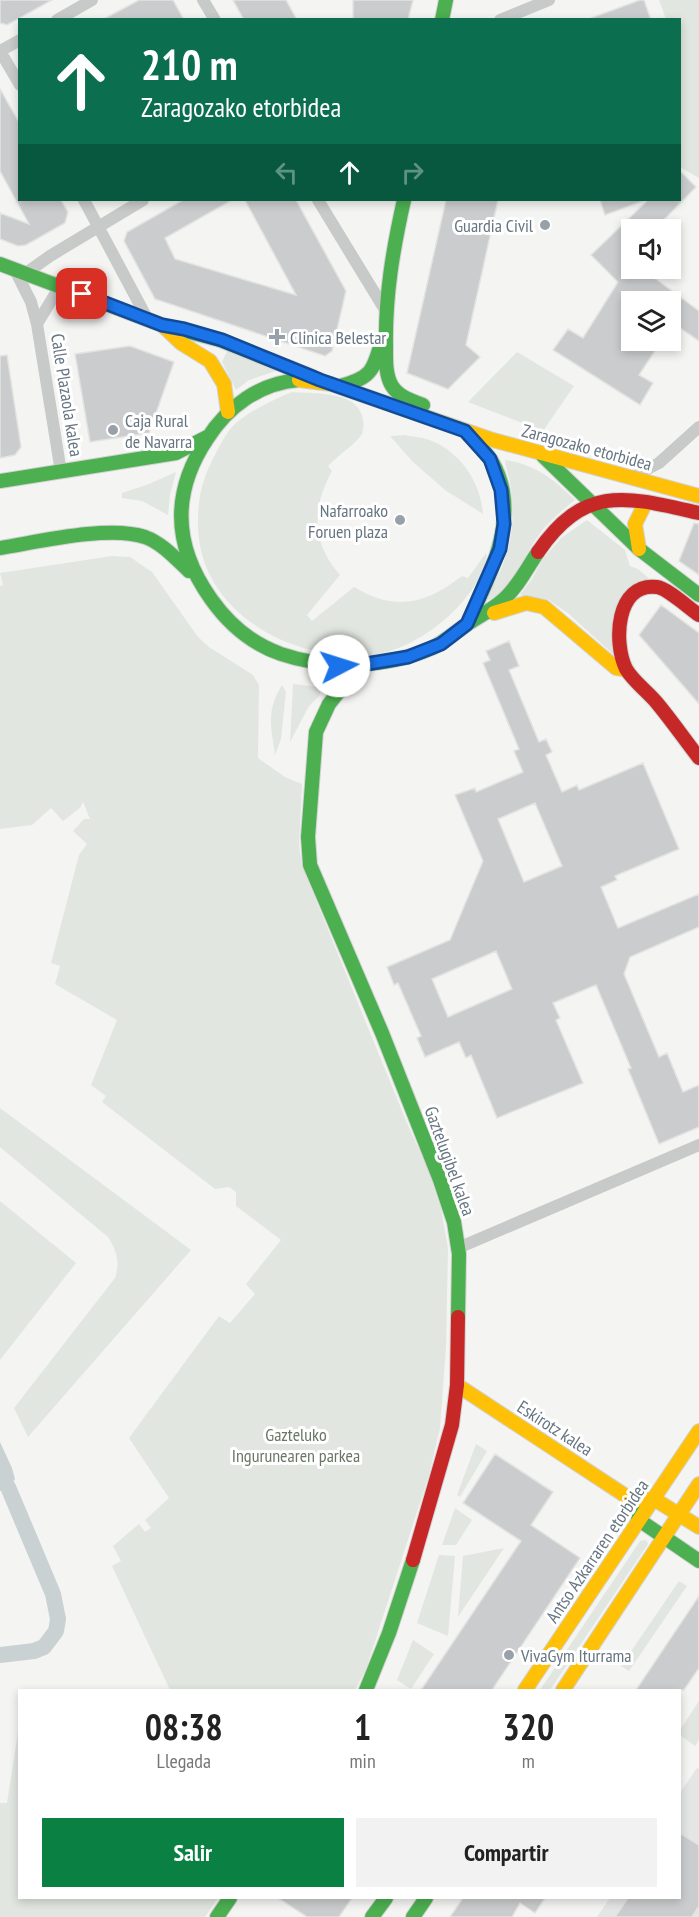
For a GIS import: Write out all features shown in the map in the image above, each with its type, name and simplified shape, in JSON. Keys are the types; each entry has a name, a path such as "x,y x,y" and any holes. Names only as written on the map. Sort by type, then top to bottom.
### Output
{"street":[{"path":"60,18 92,0"},
{"path":"204,0 214,18"},
{"path":"442,18 446,0"},
{"path":"505,18 549,0"},
{"path":"18,41 0,51 18,82"},
{"path":"85,201 148,320"},
{"path":"20,271 141,201"},
{"path":"319,201 385,310"},
{"path":"404,201 388,273 385,310 387,368 391,382 399,394 437,410 442,423"},
{"path":"0,264 162,325 222,340 320,380 465,431 490,459 499,482 504,507 500,549 467,624"},
{"name":"Calle Plazaola kalea","path":"20,271 37,324 62,472"},
{"name":"Calle Plazaola kalea","path":"37,324 60,286"},
{"path":"162,325 182,343 210,361 224,384 228,412"},
{"path":"340,386 363,380 374,369 385,330"},
{"path":"320,380 285,381 255,392 228,412 207,437 187,477 180,514 184,550 197,578 222,614 256,642 295,660 317,664 360,665 408,657 441,644 504,599 547,538 562,522 593,503 615,500 646,502 699,513"},
{"path":"630,478 659,464 699,427"},
{"name":"Zaragozako etorbidea","path":"465,431 542,455 699,496"},
{"path":"0,481 176,453 207,437"},
{"path":"542,455 639,549 699,595"},
{"path":"639,549 633,530 637,516 646,502"},
{"path":"0,548 123,532 145,537 172,555 197,578"},
{"path":"699,615 659,587 644,588 634,591 627,600 618,638 627,670 657,703 699,758"},
{"path":"467,624 504,608 525,603 544,607 616,668 627,670"},
{"name":"Gaztelugibel kalea","path":"360,665 320,717 316,732 308,837 310,865 382,1033 440,1180 454,1222 458,1248 458,1385 452,1425 389,1633 366,1689"},
{"path":"458,1248 699,1145"},
{"name":"Eskirotz kalea","path":"458,1385 632,1500"},
{"name":"Antso Azkarraren etorbidea","path":"526,1689 699,1431"},
{"path":"564,1689 699,1484"},
{"path":"699,1527 654,1499 632,1500 639,1520 699,1561"},
{"path":"216,1917 229,1899"},
{"path":"372,1917 385,1899"},
{"path":"413,1917 425,1899"}],"shaded area":[{"path":"0,1442 15,1479 0,1491"},
{"path":"697,1768 699,1769 699,1917 597,1917 609,1899 681,1899 681,1792"}],"green space":[{"path":"659,0 699,0 699,178 681,168 681,18 666,18"},
{"path":"227,351 279,370 249,380 236,390 222,362"},
{"path":"517,352 574,386 543,431 468,402"},
{"path":"292,392 345,398 360,410 363,422 359,438 328,466 332,471 325,485 318,511 319,537 331,563 340,575 307,615 312,621 354,587 383,600 397,602 423,598 436,593 462,576 468,578 486,553 481,576 459,606 446,619 416,640 394,650 371,655 341,655 310,650 281,639 254,624 231,605 213,581 202,554 198,522 201,493 204,479 222,442 228,432 243,418 256,409"},
{"path":"405,435 432,441 452,453 460,461 474,480 483,514 445,490 413,462 390,436"},
{"path":"505,460 526,465 544,474 575,500 542,531 503,590 486,601 504,560 511,533 512,504"},
{"path":"176,472 168,515 142,501 122,498 122,493"},
{"path":"587,520 625,550 630,566 638,569 659,587 627,600 615,656 569,614 549,600 520,595 543,559 561,538"},
{"name":"Gazteluko Ingurunearen parkea","path":"112,556 130,557 152,572 198,637 209,647 253,675 259,685 258,758 285,777 302,784 299,845 302,866 428,1170 441,1209 448,1248 446,1347 440,1428 429,1475 366,1669 356,1689 170,1689 112,1566 121,1561 113,1546 139,1524 145,1532 151,1528 145,1520 169,1498 129,1438 219,1316 230,1323 255,1294 246,1284 281,1240 236,1206 236,1192 229,1187 215,1189 102,1102 106,1096 91,1085 117,1020 55,984 60,966 51,963 79,855 87,844 73,831 84,819 90,819 83,802 80,808 63,821 51,808 32,825 0,829 0,586 3,585 0,573"},
{"path":"293,684 318,687 321,690 319,696 309,706 290,742"},
{"path":"282,685 286,692 281,739 275,755 271,719 274,703"},
{"path":"0,1108 191,1250 28,1437 14,1408 115,1278 117,1262 114,1247 108,1237 0,1147"},
{"path":"0,1201 76,1263 0,1360"},
{"path":"476,1444 487,1451 460,1497 457,1495"},
{"path":"455,1508 472,1520 456,1545 442,1545"},
{"path":"646,1540 648,1544 551,1689 541,1689 640,1541"},
{"path":"504,1548 458,1617 463,1556"},
{"path":"439,1555 455,1556 448,1636 417,1623"},
{"path":"679,1581 687,1586 629,1671 621,1666"},
{"path":"413,1640 434,1654 411,1689 397,1680"},
{"path":"699,1701 699,1740 695,1746 681,1736 681,1728"},
{"path":"18,1732 18,1899 217,1899 205,1917 0,1917 0,1803 7,1803"}],"building":[{"path":"0,0 52,0 7,25 0,23"},
{"path":"139,0 173,0 183,18 106,18"},
{"path":"233,0 286,0 296,18 243,18"},
{"path":"353,0 413,0 408,18 353,18"},
{"path":"644,0 650,18 591,18"},
{"path":"0,89 18,120 18,201 62,201 68,212 65,223 26,245 18,246 0,239 0,213 29,224 0,171"},
{"path":"681,172 696,187 665,219 628,219 647,201 681,201"},
{"path":"181,201 230,201 165,238 175,259 296,295 246,201 297,201 346,291 332,351 325,356 155,299 124,241 127,232"},
{"path":"446,201 498,201 466,345 480,357 448,389 407,373"},
{"path":"600,201 643,201 605,215"},
{"path":"621,226 621,279 656,279 672,291 621,291 621,351 655,351 639,375 653,383 640,405 553,350 568,329 583,338 618,282 591,255"},
{"path":"681,298 699,311 699,341 681,329"},
{"path":"130,346 174,362 149,433 90,442 75,354"},
{"path":"7,355 21,447 15,455 0,458 0,356"},
{"path":"694,523 699,524 699,575 679,561"},
{"path":"661,605 699,633 699,704 639,635"},
{"path":"509,641 519,666 509,670 539,742 546,739 552,752 546,755 562,792 577,785 579,790 643,763 679,849 615,876 617,880 601,887 618,928 699,894 699,927 630,957 624,974 659,1057 667,1053 683,1092 699,1085 699,1127 659,1144 628,1069 631,1068 596,985 553,1003 560,1018 556,1020 583,1083 497,1118 471,1055 466,1058 459,1042 425,1057 417,1038 421,1036 398,983 394,985 387,967 450,940 483,861 455,795 475,788 476,792 523,772 514,751 519,749 483,663 490,660 486,651","holes":["535,803 562,866 524,882 498,819","496,951 512,989 448,1017 432,979"]},
{"path":"495,1454 553,1492 531,1525 580,1558 493,1689 422,1689 521,1541 463,1503"},
{"path":"699,1596 699,1668 684,1690 637,1689"},
{"path":"681,1834 699,1845 699,1906 692,1917 615,1917 627,1899 681,1899"},
{"path":"280,1899 351,1899 339,1917 307,1917"},
{"path":"462,1899 544,1899 535,1913 520,1903 512,1917 450,1917"}],"waterway":[{"path":"0,1655 34,1651 44,1647 56,1631 58,1619 53,1594 8,1487"}],"traffic: fast":[{"path":"442,18 446,0"},
{"path":"404,201 388,291 386,366 388,377 395,390 406,398 423,405"},
{"path":"0,264 162,325 220,340 313,377"},
{"path":"340,386 358,380 369,372 381,343"},
{"path":"299,380 258,391 225,416 215,427 195,459 182,499 181,519 189,559 211,599 241,632 270,650 318,663 357,664 396,660 436,646 499,604 513,589 538,552"},
{"path":"466,432 491,460 500,480 504,500 504,521 494,563 468,622"},
{"path":"0,481 176,453 207,437"},
{"path":"543,456 639,549 699,595"},
{"path":"0,548 73,536 130,534 145,537 157,543 189,571"},
{"path":"360,665 329,704 316,732 308,837 310,865 382,1033 440,1180 454,1222 459,1254 458,1317"},
{"path":"636,1511 639,1520 699,1561"},
{"path":"366,1689 389,1633 413,1560"},
{"path":"217,1917 229,1899"},
{"path":"372,1917 385,1899"},
{"path":"413,1917 425,1899"}],"traffic: slow":[{"path":"162,325 181,343 210,361 224,384 228,412"},
{"path":"299,380 331,384 493,440 699,496"},
{"path":"639,549 635,524 646,502"},
{"path":"494,613 526,603 544,607 616,668 627,670"},
{"path":"457,1385 632,1500 654,1499 699,1527"},
{"path":"526,1689 699,1431"},
{"path":"564,1689 699,1484"}],"traffic: jam":[{"path":"538,552 556,530 573,515 591,505 629,500 699,513"},
{"path":"699,615 661,588 643,588 633,594 626,604 619,630 622,658 626,669 657,703 699,758"},
{"path":"413,1560 452,1425 457,1385 458,1317"}],"place":[{"name":"Guardia Civil","path":"545,225"},
{"name":"Clinica Belestar","path":"277,337"},
{"name":"Caja Rural de Navarra","path":"113,430"},
{"name":"Nafarroako Foruen plaza","path":"400,520"},
{"name":"VivaGym Iturrama","path":"509,1655"}],"route":[{"path":"82,294 162,325 222,340 320,380 465,431 490,459 501,490 504,524 500,549 467,624 441,644 408,657 339,666"}]}
